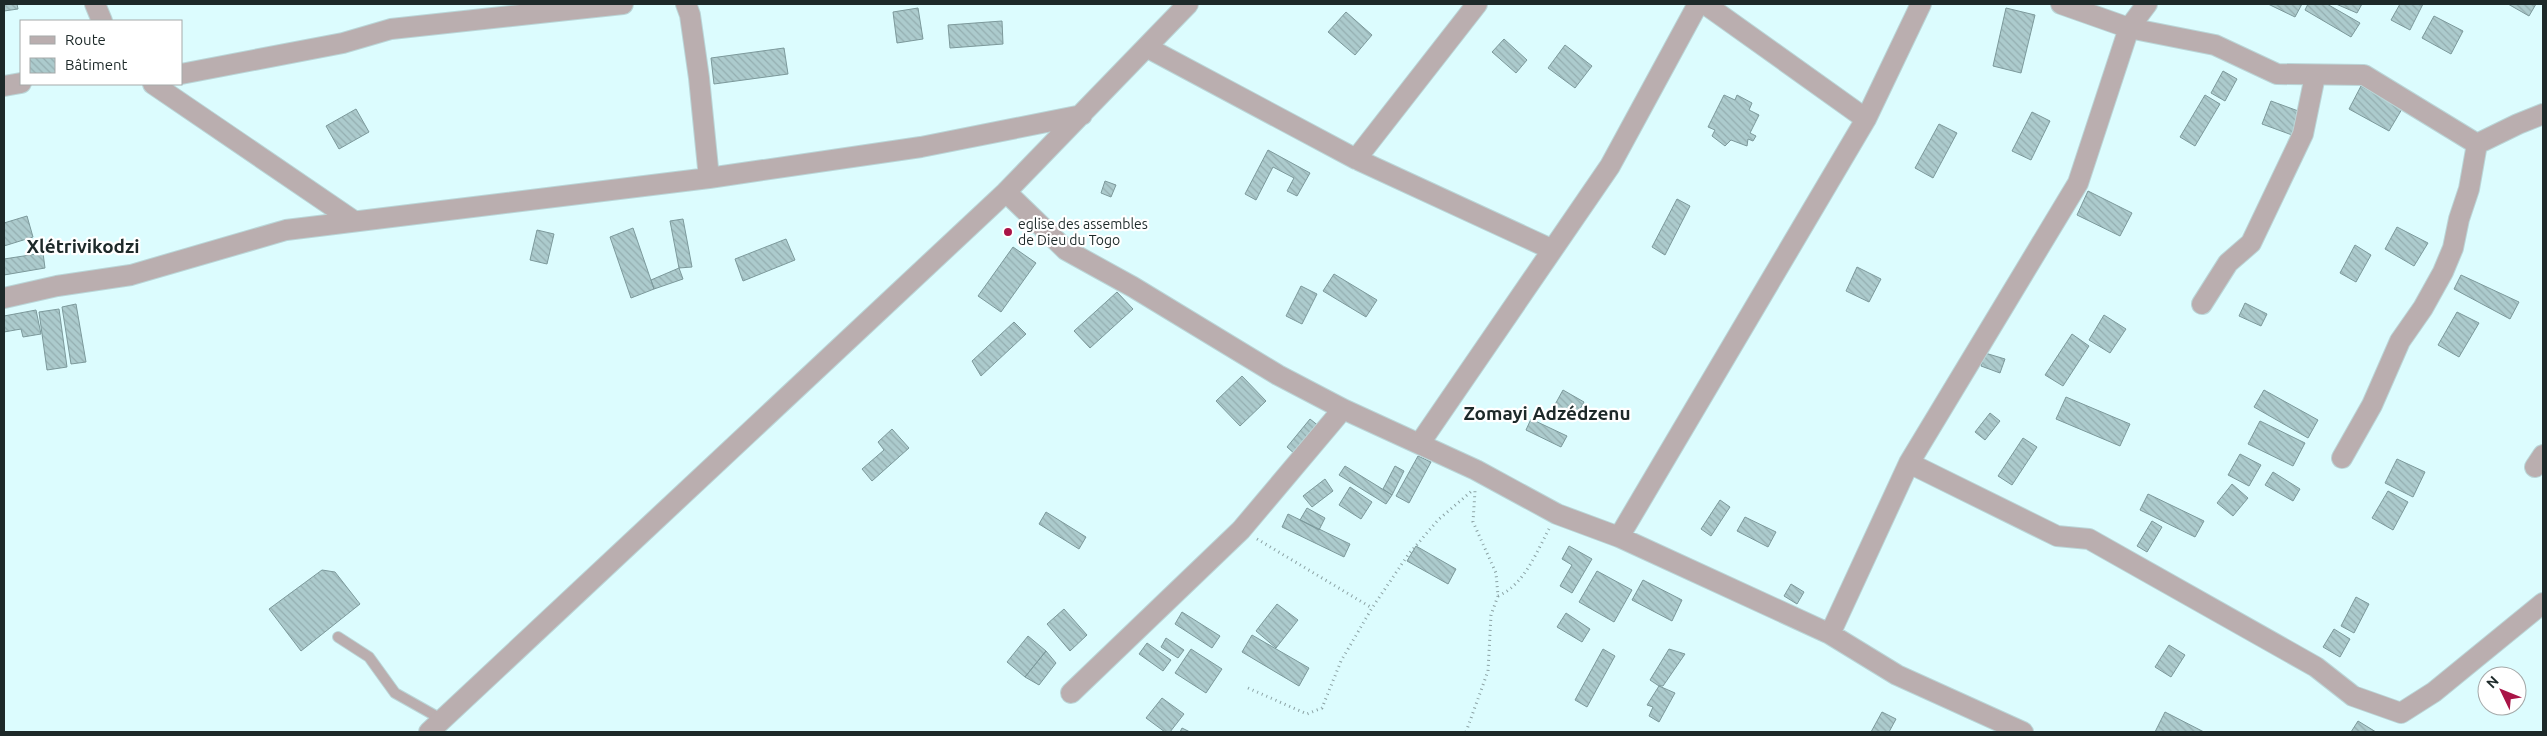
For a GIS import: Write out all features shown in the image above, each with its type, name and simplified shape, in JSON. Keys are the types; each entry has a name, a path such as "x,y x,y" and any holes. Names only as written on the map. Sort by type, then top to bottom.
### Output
{"street":[{"path":"95,4 102,20"},
{"path":"182,74 343,43 391,30 624,4"},
{"path":"686,4 690,15 700,78 709,178"},
{"path":"436,726 1006,192 1148,48 1188,4"},
{"path":"1356,159 1477,4"},
{"path":"1420,443 1551,249 1610,166 1698,4"},
{"path":"1705,4 1866,119"},
{"path":"1619,537 1866,119 1921,4"},
{"path":"2061,4 2129,28 2215,45 2277,74 2315,76 2364,75 2477,144"},
{"path":"1830,634 1909,464 2078,183 2129,28 2147,4"},
{"path":"1148,48 1356,159 1551,249"},
{"path":"2202,304 2228,263 2251,243 2303,134 2315,76"},
{"path":"4,86 20,83"},
{"path":"154,85 354,221"},
{"path":"2477,144 2543,114"},
{"path":"4,298 57,286 131,274 286,230 709,178 922,147 1082,116"},
{"path":"2342,458 2372,405 2400,341 2443,272 2453,248 2459,219 2473,175 2477,144"},
{"path":"1006,192 1066,250 1133,287 1278,375 1343,409 1420,443 1557,514 1619,537 1830,634 1897,675 2023,732"},
{"path":"1071,693 1241,530 1343,409"},
{"path":"1909,464 2057,536 2089,539 2316,667 2353,696 2401,713 2434,692 2543,603"}],"lane":[{"path":"338,637 369,657 395,693 436,726"}],"path":[{"path":"1248,688 1308,714 1322,708 1342,661 1372,608 1408,555 1438,520 1475,488 1473,522 1496,573 1498,596 1491,615 1488,671 1466,732"},
{"path":"1498,596 1509,591 1530,565 1557,514"},
{"path":"1241,530 1372,608"}],"building":[{"path":"4,4 17,4 18,9 4,11"},
{"path":"2268,4 2302,4 2295,17"},
{"path":"2308,4 2327,4 2360,23 2351,37 2305,10"},
{"path":"2336,4 2362,4 2357,13"},
{"path":"2400,4 2423,4 2410,30 2391,20"},
{"path":"2508,4 2536,4 2529,16"},
{"path":"918,8 923,39 897,43 893,12"},
{"path":"2006,8 2035,15 2021,73 1993,66"},
{"path":"1346,12 1372,35 1355,55 1328,32"},
{"path":"2434,16 2463,31 2451,54 2422,38"},
{"path":"1002,21 1003,44 950,48 948,25"},
{"path":"1504,39 1527,60 1516,73 1492,52"},
{"path":"1565,45 1592,66 1575,88 1548,68"},
{"path":"784,48 788,74 714,84 711,58"},
{"path":"2223,71 2237,79 2225,101 2211,93"},
{"path":"2361,86 2402,109 2389,131 2349,109"},
{"path":"1724,95 1735,100 1737,95 1752,103 1749,110 1759,115 1750,133 1756,136 1753,141 1748,139 1747,146 1731,140 1725,146 1712,136 1715,130 1708,127"},
{"path":"2205,95 2220,104 2195,146 2180,137"},
{"path":"2271,101 2301,112 2292,135 2262,124"},
{"path":"356,109 369,132 339,149 326,126"},
{"path":"2032,112 2050,121 2031,160 2012,151"},
{"path":"1939,124 1957,133 1933,178 1915,168"},
{"path":"1268,150 1310,173 1297,196 1287,191 1294,178 1273,167 1256,200 1245,194"},
{"path":"1105,181 1116,185 1111,197 1101,193"},
{"path":"2088,191 2132,213 2120,236 2077,215"},
{"path":"1677,199 1690,206 1665,255 1652,247"},
{"path":"27,216 33,237 4,246 4,223"},
{"path":"683,219 692,267 679,268 670,221"},
{"path":"2397,227 2428,243 2414,266 2385,249"},
{"path":"633,228 654,289 631,298 610,237"},
{"path":"537,230 554,234 547,264 530,260"},
{"path":"786,239 795,260 743,281 735,259"},
{"path":"2355,245 2371,255 2356,282 2340,273"},
{"path":"1013,247 1036,263 1001,312 978,296"},
{"path":"43,253 45,268 4,275 4,259"},
{"path":"1857,267 1881,279 1869,302 1846,291"},
{"path":"679,268 683,279 654,289 651,280"},
{"path":"1334,274 1377,300 1366,317 1323,291"},
{"path":"2461,275 2519,302 2510,319 2454,289"},
{"path":"1301,286 1317,294 1302,324 1286,316"},
{"path":"1117,292 1133,309 1090,348 1074,331"},
{"path":"2245,303 2267,314 2261,326 2239,316"},
{"path":"76,304 86,362 71,364 62,307"},
{"path":"59,309 67,367 47,370 39,312"},
{"path":"36,310 41,334 23,337 21,329 4,332 4,316"},
{"path":"2457,312 2479,323 2459,357 2438,345"},
{"path":"2104,315 2126,329 2110,353 2089,340"},
{"path":"1014,322 1026,334 981,376 972,361"},
{"path":"2072,334 2089,346 2063,386 2045,375"},
{"path":"1985,353 2005,359 2000,373 1981,366"},
{"path":"1242,376 1266,401 1240,426 1216,401"},
{"path":"1563,390 1584,402 1573,421 1552,410"},
{"path":"2264,390 2318,420 2308,438 2254,407"},
{"path":"2066,397 2130,424 2120,446 2056,419"},
{"path":"1990,413 2000,421 1985,440 1975,432"},
{"path":"1310,419 1320,427 1296,455 1287,447"},
{"path":"1531,419 1567,436 1561,447 1526,430"},
{"path":"2260,421 2305,443 2293,466 2248,444"},
{"path":"892,429 909,448 872,481 862,469 884,450 878,442"},
{"path":"2023,438 2037,447 2012,485 1998,476"},
{"path":"2240,454 2261,465 2249,486 2228,475"},
{"path":"1418,456 1431,462 1409,503 1396,496"},
{"path":"2397,459 2425,472 2413,497 2385,483"},
{"path":"1345,466 1392,495 1386,504 1339,475"},
{"path":"1395,466 1404,471 1392,495 1383,489"},
{"path":"2273,472 2300,489 2293,501 2265,485"},
{"path":"1325,479 1333,491 1312,507 1303,496"},
{"path":"2232,484 2248,498 2233,516 2217,503"},
{"path":"1350,487 1372,502 1361,519 1339,505"},
{"path":"2388,491 2408,502 2393,530 2372,518"},
{"path":"2148,494 2204,521 2195,537 2140,510"},
{"path":"1720,500 1730,507 1711,536 1701,529"},
{"path":"1307,508 1325,518 1319,530 1300,520"},
{"path":"1046,512 1086,537 1079,549 1039,524"},
{"path":"1288,514 1350,544 1344,557 1282,527"},
{"path":"1745,517 1776,532 1768,547 1737,531"},
{"path":"2152,521 2162,527 2147,552 2137,546"},
{"path":"1416,546 1456,569 1448,584 1407,561"},
{"path":"1569,546 1592,559 1572,593 1560,586 1572,565 1562,559"},
{"path":"322,570 335,572 360,604 301,651 269,609"},
{"path":"1597,571 1632,590 1614,622 1579,602"},
{"path":"1643,580 1682,600 1672,621 1632,600"},
{"path":"1791,584 1804,592 1797,604 1784,596"},
{"path":"2356,597 2369,604 2354,633 2341,626"},
{"path":"1277,604 1298,620 1276,648 1256,631"},
{"path":"1064,609 1087,635 1070,651 1047,624"},
{"path":"1182,612 1220,636 1212,648 1175,624"},
{"path":"1566,613 1590,629 1582,642 1557,627"},
{"path":"2334,629 2350,639 2340,657 2323,647"},
{"path":"1252,635 1309,668 1299,686 1242,652"},
{"path":"1028,636 1046,651 1025,677 1007,662"},
{"path":"1166,638 1184,650 1178,658 1161,647"},
{"path":"1147,643 1171,660 1163,671 1139,654"},
{"path":"2169,645 2185,655 2171,677 2155,667"},
{"path":"1191,649 1222,669 1206,693 1175,673"},
{"path":"1603,649 1615,656 1587,707 1575,700"},
{"path":"1669,649 1685,654 1663,686 1659,686 1650,680"},
{"path":"1046,651 1056,663 1039,685 1025,677"},
{"path":"1659,686 1675,693 1659,722 1649,716 1653,707 1647,705"},
{"path":"1162,698 1184,714 1170,732 1165,732 1146,718"},
{"path":"1882,712 1896,719 1889,732 1871,732"},
{"path":"2165,712 2204,732 2155,732"},
{"path":"2358,721 2376,732 2351,732"},
{"path":"1182,728 1190,732 1180,732"}],"place":[{"name":"eglise des assembles de Dieu du Togo","path":"1008,232"}],"district":[{"name":"Xlétrivikodzi","path":"83,246"},
{"name":"Zomayi Adzédzenu","path":"1547,413"}]}
